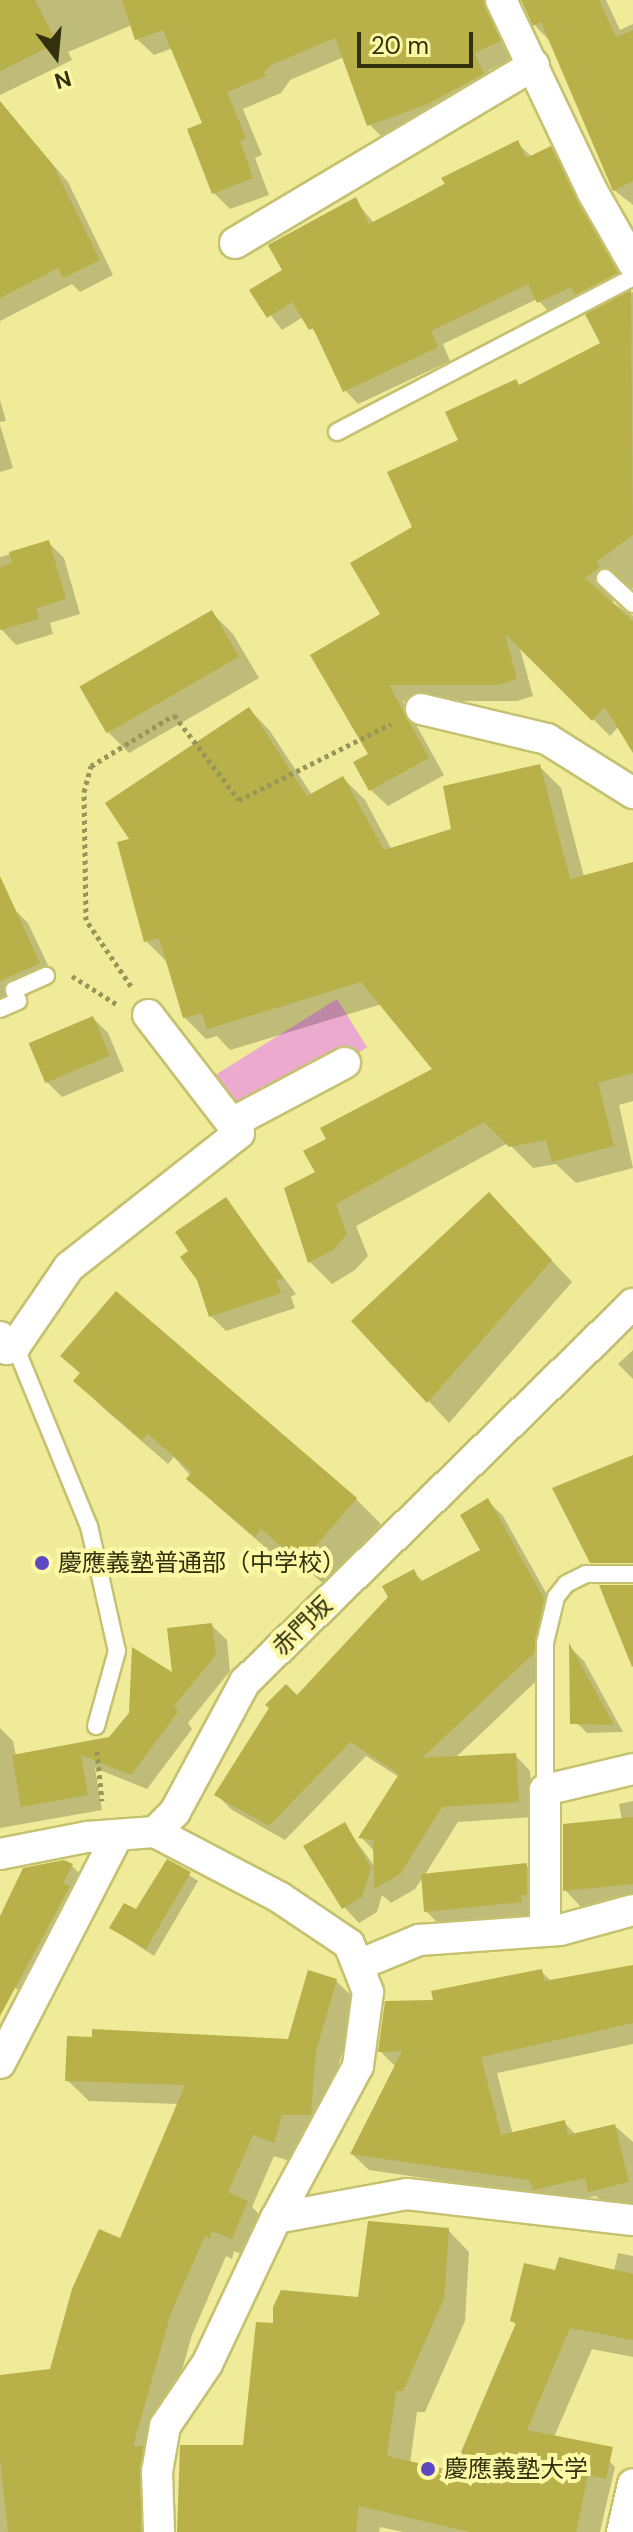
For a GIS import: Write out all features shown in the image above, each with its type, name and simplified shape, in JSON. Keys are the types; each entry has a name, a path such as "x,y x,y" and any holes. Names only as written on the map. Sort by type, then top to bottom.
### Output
{"street":[{"path":"501,0 592,191 633,263"},
{"path":"235,243 534,65"},
{"path":"421,709 547,739 633,793"},
{"path":"8,1341 69,1267 239,1133 148,1015"},
{"path":"232,1123 345,1063"},
{"name":"赤門坂","path":"155,1832 175,1812 245,1682 633,1304"},
{"path":"545,1931 545,1790 633,1769"},
{"path":"0,2063 110,1831"},
{"path":"0,1854 23,1846 110,1831 155,1832 279,1897 349,1944 361,1964 368,2015 358,2066 276,2218 207,2364 165,2426 157,2472 159,2532"},
{"path":"361,1964 419,1940 545,1931 633,1910"},
{"path":"276,2218 407,2194 633,2220"},
{"path":"622,2532 633,2484"}],"lane":[{"path":"337,432 633,277"},
{"path":"605,578 633,604"},
{"path":"0,1009 18,1001 14,990 46,976"},
{"path":"8,1341 89,1526 117,1651 96,1726"},
{"path":"545,1790 545,1643 556,1597 566,1584 586,1574 633,1574"}],"path":[{"path":"148,1015 86,920 84,792 91,766 174,715 239,800 421,709"},
{"path":"46,976 66,974 91,984 128,1012 148,1015"},
{"path":"96,1726 110,1831"}],"shaded area":[{"path":"337,999 367,1047 240,1127 210,1078"}],"building":[{"path":"0,0 35,0 57,43 0,71"},
{"path":"122,0 483,0 501,41 474,53 484,74 425,105 367,126 335,38 273,64 264,72 266,76 227,92 246,138 240,141 253,178 212,194 187,129 202,123 163,30 135,40"},
{"path":"521,0 599,0 616,37 633,30 633,181 613,191 541,22 533,26"},
{"path":"0,101 53,165 100,260 63,278 58,268 0,298"},
{"path":"518,140 526,158 551,146 618,273 575,295 571,287 537,303 528,284 431,331 438,347 343,392 313,328 309,330 292,302 267,318 249,290 282,270 268,245 356,197 369,224 445,184 441,178"},
{"path":"631,290 633,535 596,562 600,567 585,578 633,621 633,753 605,707 592,721 505,634 517,679 499,685 389,685 429,758 369,791 353,762 368,754 310,655 380,614 350,563 412,527 387,472 458,440 445,412 516,379 519,385 600,343 585,314"},
{"path":"49,540 66,599 36,608 39,619 0,630 0,567 12,563 9,552"},
{"path":"212,610 239,657 106,733 79,686"},
{"path":"249,707 307,796 343,776 384,850 451,829 443,786 540,764 570,879 633,862 633,1073 598,1083 614,1146 552,1162 546,1140 509,1147 484,1122 336,1204 347,1234 334,1249 308,1263 284,1188 315,1172 303,1151 326,1139 320,1128 432,1069 361,982 207,1029 202,1013 183,1018 159,938 144,942 117,842 129,839 105,803"},
{"path":"0,876 40,963 0,981"},
{"path":"93,1016 110,1056 45,1083 29,1043"},
{"path":"489,1192 552,1260 427,1403 351,1321"},
{"path":"226,1197 283,1278 276,1281 281,1293 209,1317 197,1280 180,1257 188,1251 175,1232"},
{"path":"116,1291 357,1498 301,1563 261,1529 255,1537 186,1479 192,1472 148,1434 142,1440 73,1381 80,1373 60,1356"},
{"path":"633,1455 633,1563 590,1563 552,1488"},
{"path":"488,1498 544,1599 534,1653 422,1758 516,1753 519,1802 442,1807 400,1874 374,1889 373,1840 358,1838 399,1774 350,1742 269,1826 214,1795 269,1708 265,1705 286,1684 297,1695 388,1597 382,1586 414,1569 420,1582 480,1550 460,1515"},
{"path":"599,1585 633,1585 632,1667"},
{"path":"212,1623 216,1655 174,1706 178,1712 131,1775 81,1755 88,1795 21,1807 12,1755 109,1737 129,1713 132,1647 172,1672 167,1628"},
{"path":"569,1643 614,1725 570,1724"},
{"path":"633,1817 633,1884 563,1891 563,1824"},
{"path":"345,1822 371,1868 362,1897 342,1909 303,1846"},
{"path":"167,1859 191,1872 146,1949 109,1928 124,1903 136,1909"},
{"path":"64,1860 73,1864 63,1883 70,1886 0,2016 0,1916 23,1868"},
{"path":"527,1863 527,1895 521,1895 522,1902 424,1912 421,1874"},
{"path":"633,1965 633,2023 481,2057 501,2135 565,2120 568,2135 615,2124 629,2182 588,2192 585,2178 534,2190 529,2180 350,2154 402,2051 378,2052 385,2001 433,2000 431,1991 542,1969 544,1981"},
{"path":"308,1970 337,1979 316,2051 311,2115 282,2115 274,2143 253,2135 228,2192 248,2201 232,2239 212,2231 210,2239 205,2236 171,2313 133,2446 143,2446 141,2532 8,2532 0,2458 0,2375 50,2369 72,2289 99,2229 120,2238 185,2085 65,2081 67,2036 92,2037 92,2029 288,2039"},
{"path":"368,2221 449,2228 444,2299 403,2391 396,2391 387,2456 453,2471 516,2323 510,2321 524,2263 555,2270 559,2257 633,2274 633,2340 570,2328 527,2430 613,2447 606,2479 588,2475 576,2532 470,2532 359,2506 356,2532 177,2532 180,2445 243,2445 256,2322 273,2323 273,2307 281,2290 358,2297"}],"place":[{"name":"慶應義塾普通部（中学校）","path":"42,1563"},
{"name":"慶應義塾大学","path":"428,2469"}]}
